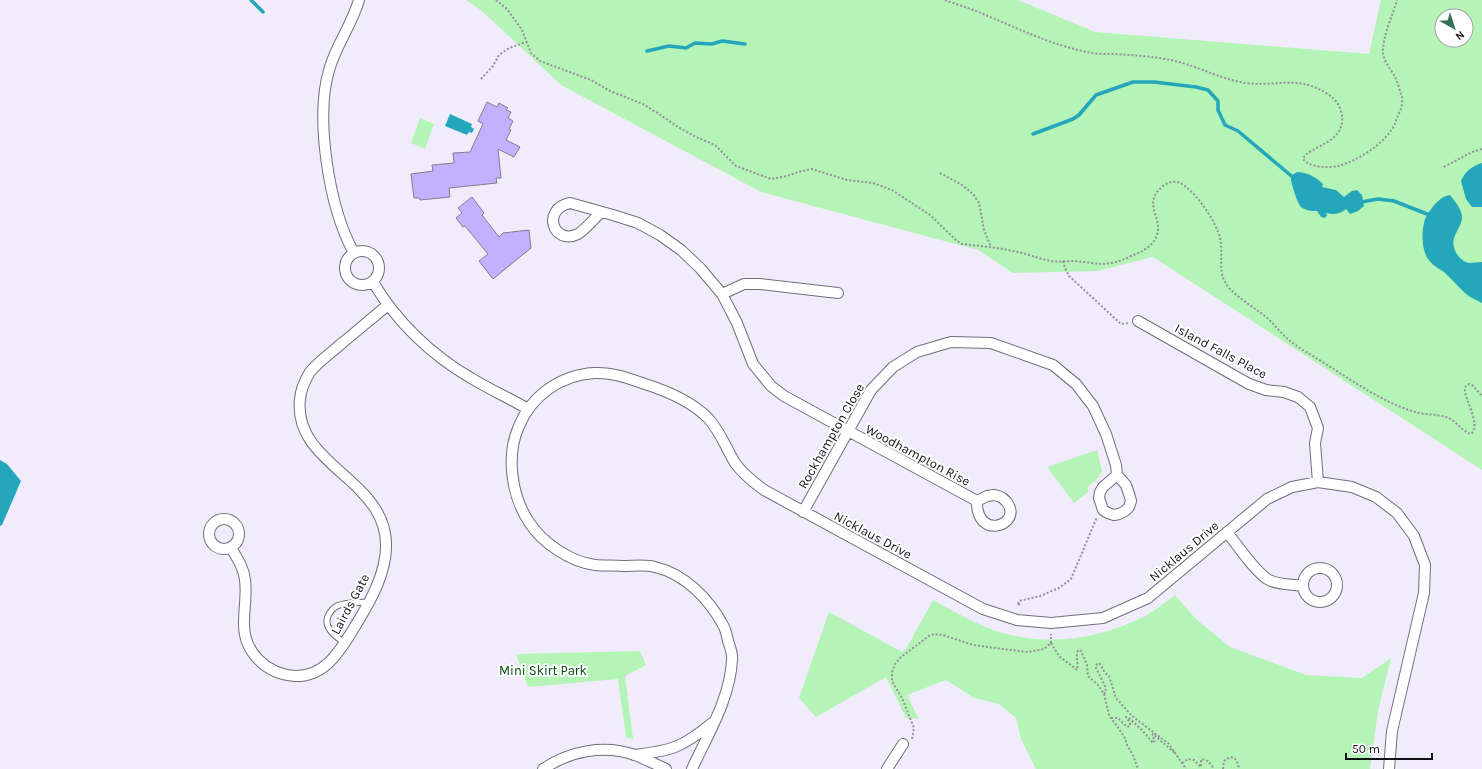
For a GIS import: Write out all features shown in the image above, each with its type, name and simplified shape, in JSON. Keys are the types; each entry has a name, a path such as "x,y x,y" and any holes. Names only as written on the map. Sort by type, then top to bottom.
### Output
{"street":[{"path":"354,253 347,239 334,200 325,149 324,117 325,91 330,67 359,0"},
{"name":"Woodhampton Rise","path":"601,212 638,223 660,235 681,250 700,268 722,294 737,323 754,364 766,380 784,396 977,501"},
{"path":"362,251 371,253 377,259 379,271 378,275 372,282 364,285 355,284 348,277 345,269 348,260 354,253 362,251"},
{"path":"372,282 388,305 408,328 438,357 472,379 528,409"},
{"path":"722,294 744,284 760,284 838,293"},
{"name":"Lairds Gate","path":"231,548 241,565 245,580 245,636 250,650 262,664 274,671 287,675 299,676 311,674 322,669 333,660 370,602 385,559 386,548 384,526 379,514 365,494 315,447 308,438 300,417 300,402 304,383 317,364 388,305"},
{"name":"Island Falls Place","path":"1138,321 1249,384 1266,390 1284,392 1298,397 1310,407 1318,428 1315,443 1318,482"},
{"name":"Rockhampton Close","path":"803,512 871,390 893,367 905,359 917,352 951,342 991,343 1053,366 1076,384 1093,406 1106,434 1116,465 1117,475"},
{"name":"Nicklaus Drive","path":"692,769 727,694 733,658 724,627 707,601 680,576 654,566 593,565 567,556 547,542 529,522 517,497 511,469 513,445 519,426 528,409 540,395 558,383 575,376 595,373 619,375 659,388 688,402 708,418 722,437 735,463 749,479 764,490 983,609 1017,620 1052,623 1103,618 1148,598 1267,499 1292,487 1318,482 1352,487 1376,497 1397,513 1414,536 1425,565 1424,593 1392,731 1389,769"},
{"path":"1227,532 1263,576 1276,582 1303,586"},
{"name":"Nicklaus Drive","path":"634,755 659,752 678,746 693,738 715,720"},
{"path":"887,769 906,744"},
{"path":"543,769 554,762 573,754 593,750 613,750 634,755 666,769"}],"lane":[{"path":"345,643 335,637 329,629 326,620 329,614 338,606 370,602"}],"path":[{"path":"496,0 507,9 522,30 532,53 540,61 592,80 610,91 643,104 678,127 715,146 736,166 771,179 812,169 847,180 873,184 892,190 930,215 962,244 1013,251 1051,261 1102,265 1123,261 1144,250 1150,245 1158,233 1153,202 1155,196 1158,190 1164,185 1172,182 1179,182 1191,191 1210,215 1220,237 1222,246 1222,274 1229,288 1274,324 1288,340 1355,383 1390,402 1416,412 1450,419 1466,433 1471,434 1477,429 1477,414"},
{"path":"945,0 974,10 1027,33 1068,48 1089,53 1166,59 1189,65 1218,76 1246,83 1266,84 1299,82 1318,88 1337,102 1341,114 1341,124 1338,132 1332,139 1306,154 1304,159 1309,164 1330,167 1338,166 1364,155 1380,144 1393,129 1401,109 1402,99 1396,79 1385,60 1383,52 1384,43 1397,0"},
{"path":"481,79 493,66 498,55 526,42"},
{"path":"1444,167 1482,148"},
{"path":"940,173 962,185 973,194 979,203 984,230 991,247"},
{"path":"1063,261 1069,276 1120,324 1138,321"},
{"path":"1475,408 1466,394 1466,386 1469,384 1472,385 1482,396"},
{"path":"1022,605 1018,604 1019,601 1040,596 1054,590 1071,579 1097,515"},
{"path":"1051,628 1051,643 1058,656 1077,670 1077,653 1078,650 1081,651 1087,665 1088,676 1098,685 1104,694 1111,718 1124,736 1126,745 1133,755 1138,769"},
{"path":"906,744 914,732 914,728 902,698 892,681 892,672 895,664 901,657 924,639 934,634 943,635 973,645 1028,652 1044,649 1051,643"},
{"path":"1104,694 1106,692 1105,686 1096,668 1098,663 1109,676 1116,698 1132,716 1169,744 1186,769"},
{"path":"1111,718 1118,718 1127,727 1130,726 1130,723 1126,717 1129,718 1153,743 1155,740 1152,736 1153,734 1177,755"},
{"path":"1223,769 1224,761 1230,757 1237,761 1239,769"},
{"path":"1182,763 1188,759 1194,760 1201,767 1202,759 1208,761 1214,769"}],"green space":[{"path":"466,0 1018,0 1095,32 1369,54 1381,0 1482,0 1482,470 1153,257 1098,271 1013,273 978,250 761,192 561,85 482,11"},
{"path":"420,118 434,124 425,149 411,143"},
{"path":"1097,450 1102,471 1099,477 1088,487 1088,492 1074,503 1047,467"},
{"path":"1175,595 1196,619 1230,647 1306,675 1362,678 1391,658 1378,711 1370,769 1036,769 1021,739 1016,718 999,704 974,698 946,680 907,695 919,719 906,718 886,677 816,717 799,698 829,612 902,652 906,649 933,600 988,628 1007,634 1047,640 1088,636 1127,625 1157,609"},
{"name":"Mini Skirt Park","path":"640,651 646,665 625,676 633,739 626,737 618,679 528,687 516,654"}],"water":[{"path":"450,114 472,124 471,127 474,129 472,133 469,132 467,135 445,126"},
{"path":"1482,163 1482,207 1472,207 1466,199 1461,181 1469,169"},
{"path":"1297,172 1311,175 1323,184 1322,187 1336,190 1344,197 1352,191 1357,190 1362,195 1364,206 1358,211 1350,214 1346,209 1337,214 1326,213 1327,215 1325,218 1321,217 1317,211 1301,207 1291,182 1292,176"},
{"path":"1450,195 1462,214 1462,220 1453,242 1455,250 1459,257 1465,262 1482,262 1482,303 1466,294 1444,272 1431,263 1425,254 1422,235 1426,216 1438,201"},
{"path":"0,460 7,464 21,481 2,525 0,526"}],"building":[{"path":"487,102 497,107 499,103 508,108 506,110 511,112 508,118 513,121 509,129 511,130 506,140 520,147 514,157 498,149 501,178 496,178 497,183 449,188 450,197 420,200 419,198 414,198 411,174 433,171 432,165 454,163 453,153 470,152 483,124 478,121"},
{"path":"472,197 484,213 482,215 499,237 503,233 529,230 531,248 493,279 479,261 488,254 465,226 463,227 456,218 462,213 458,208"}],"waterway":[{"path":"251,0 263,12"},
{"path":"647,51 669,46 686,48 695,43 712,44 722,41 745,44"},
{"path":"1033,134 1073,119 1079,115 1096,95 1133,82 1154,82 1196,87 1208,90 1218,101 1218,110 1225,125 1238,131 1295,179"},
{"path":"1361,202 1378,199 1394,201 1427,214"}]}
